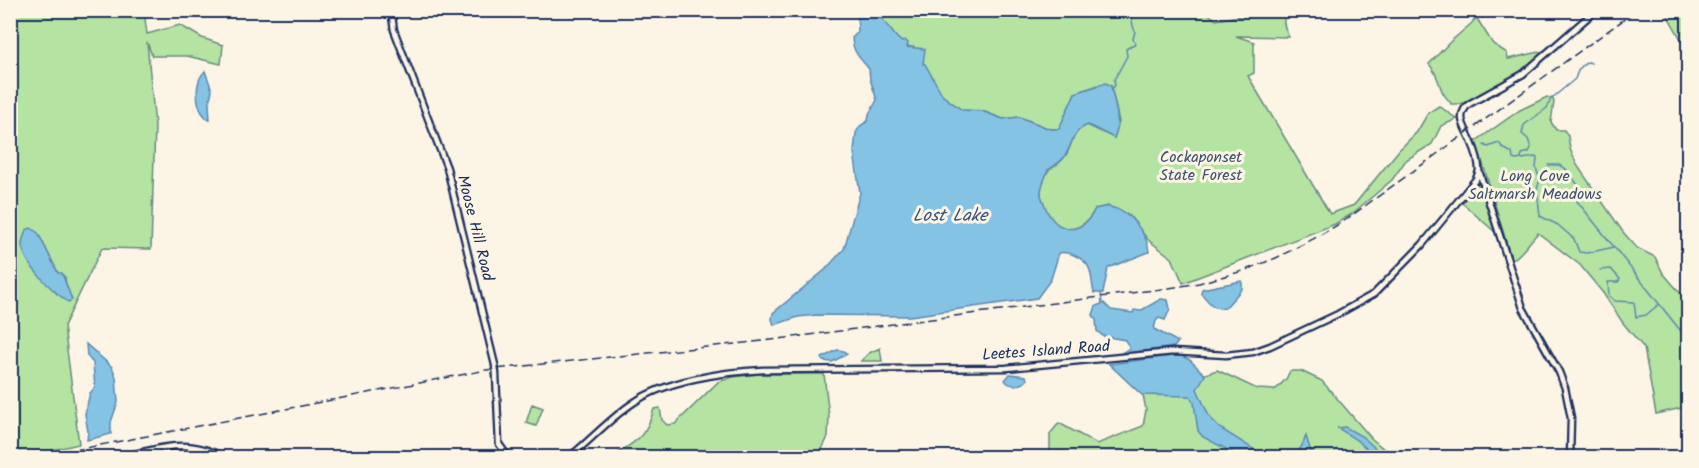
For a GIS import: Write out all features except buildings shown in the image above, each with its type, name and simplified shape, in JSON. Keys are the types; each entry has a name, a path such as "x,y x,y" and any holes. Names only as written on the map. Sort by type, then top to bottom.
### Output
{"main road":[{"name":"Moose Hill Road","path":"391,10 393,30 447,168 495,365 499,444 508,458"},
{"path":"1570,458 1571,418 1564,388 1558,372 1523,308 1479,171 1474,148 1463,125 1464,109 1469,104 1523,74 1596,10"},
{"name":"Leetes Island Road","path":"568,458 625,409 643,397 667,387 729,373 763,370 1006,368 1173,352 1232,355 1262,349 1347,310 1380,289 1428,238 1476,179 1479,171"},
{"path":"117,458 180,446 201,448 226,458"}],"green space":[{"name":"Cockaponset State Forest","path":"1204,10 1216,20 1286,11 1284,24 1289,37 1236,36 1254,42 1254,73 1248,76 1330,214 1354,205 1399,150 1417,132 1428,113 1439,106 1457,119 1441,126 1432,144 1406,160 1392,180 1352,214 1335,224 1183,283 1172,258 1148,240 1129,215 1108,206 1095,209 1088,220 1080,226 1071,228 1063,227 1055,222 1043,206 1041,191 1048,171 1064,158 1078,131 1087,125 1114,138 1119,122 1111,86 1101,84 1075,93 1059,129 1050,129 1020,117 1003,119 982,111 962,110 943,96 914,47 909,47 898,40 876,11"},
{"path":"11,11 144,11 147,34 180,25 202,38 223,45 221,64 187,56 152,56 147,42 155,126 151,249 102,248 64,326 79,444 30,455 11,456","holes":["38,233 58,273 65,277 66,286 57,294 52,287"]},
{"path":"1665,11 1688,11 1688,103 1685,102 1686,48"},
{"path":"1476,17 1493,44 1507,53 1508,59 1548,50 1520,74 1461,104 1451,104 1429,64"},
{"name":"Long Cove Saltmarsh Meadows","path":"1547,97 1553,99 1554,102 1551,122 1556,130 1564,130 1568,136 1570,149 1577,165 1623,232 1637,248 1655,257 1663,273 1688,302 1688,411 1681,408 1656,414 1644,348 1580,265 1538,233 1515,258 1511,258 1476,141 1520,110"},
{"name":"Long Cove Saltmarsh Meadows","path":"1480,180 1495,232 1462,203"},
{"path":"880,348 882,361 861,361 869,353"},
{"path":"1217,370 1257,389 1275,390 1286,379 1290,371 1301,371 1322,381 1372,439 1384,449 1410,457 1052,457 1050,434 1059,423 1097,444 1143,426 1146,410 1143,395"},
{"path":"758,374 824,374 829,416 828,437 818,457 612,457 639,438 647,427 654,409 660,408 662,420 667,425 675,424 718,382 733,377"},
{"path":"532,404 543,408 536,426 526,423"}],"water":[{"name":"Lost Lake","path":"857,11 876,11 897,38 908,43 907,47 925,49 923,64 943,96 962,110 982,111 1003,119 1019,117 1050,129 1059,129 1075,93 1106,83 1111,86 1117,119 1114,138 1088,125 1078,131 1062,159 1048,170 1041,195 1049,215 1062,227 1076,228 1090,218 1095,209 1108,207 1117,209 1131,218 1141,230 1149,252 1108,268 1103,293 1094,293 1090,271 1084,261 1071,254 1059,253 1051,279 1037,298 910,316 817,315 798,317 774,325 773,313 825,270 844,249 860,193 854,152 856,133 860,126 868,121 869,114 877,100 869,69 854,48 852,38 858,32"},
{"path":"205,71 212,90 209,104 210,120 201,111 197,97 201,76"},
{"path":"31,228 38,233 58,273 62,273 72,300 68,302 55,291 28,260 22,242 26,230"},
{"path":"1242,281 1242,289 1225,308 1214,306 1201,293 1202,289"},
{"path":"1161,299 1168,300 1170,309 1165,320 1159,318 1156,321 1154,329 1178,342 1174,347 1120,354 1130,348 1125,340 1103,336 1097,331 1093,315 1096,306 1104,303 1111,310 1133,313 1134,310 1140,311"},
{"path":"86,344 112,367 116,377 118,402 111,422 111,434 87,440 85,414 90,393 95,388 93,363 87,356"},
{"path":"837,350 847,354 832,362 823,361 822,358"},
{"path":"1180,355 1190,360 1205,375 1197,389 1209,416 1218,427 1266,457 1241,457 1203,437 1198,431 1194,403 1190,396 1142,395 1109,364"},
{"path":"1010,374 1026,376 1027,380 1019,384 1009,384 1005,380"},
{"path":"1345,427 1363,437 1385,457 1376,457 1338,428"},
{"path":"1306,436 1310,449 1316,457 1278,457 1296,453"}],"waterway":[{"path":"1112,89 1115,85 1114,80 1127,56 1126,49 1136,43 1133,39 1135,31 1129,10"},
{"path":"1521,158 1522,154 1529,152 1531,148 1528,139 1522,134 1524,125 1547,108 1551,99 1575,79 1581,67 1588,62 1591,63"},
{"path":"1484,145 1488,147 1499,143 1512,153 1513,159 1516,160 1537,158 1536,168 1540,180 1537,189 1540,216 1558,225 1574,239 1579,252 1587,253 1614,247 1688,340"},
{"path":"1548,165 1559,165 1566,169 1583,192 1577,201 1614,247"},
{"path":"1600,270 1611,269 1620,279 1618,282 1608,282 1609,296 1615,301 1634,302 1636,317 1646,315 1658,305"},
{"path":"1101,293 1102,304"}],"railway":[{"path":"34,458 486,370 763,341 1169,288 1199,283 1243,271 1276,258 1344,221 1637,10"}]}
